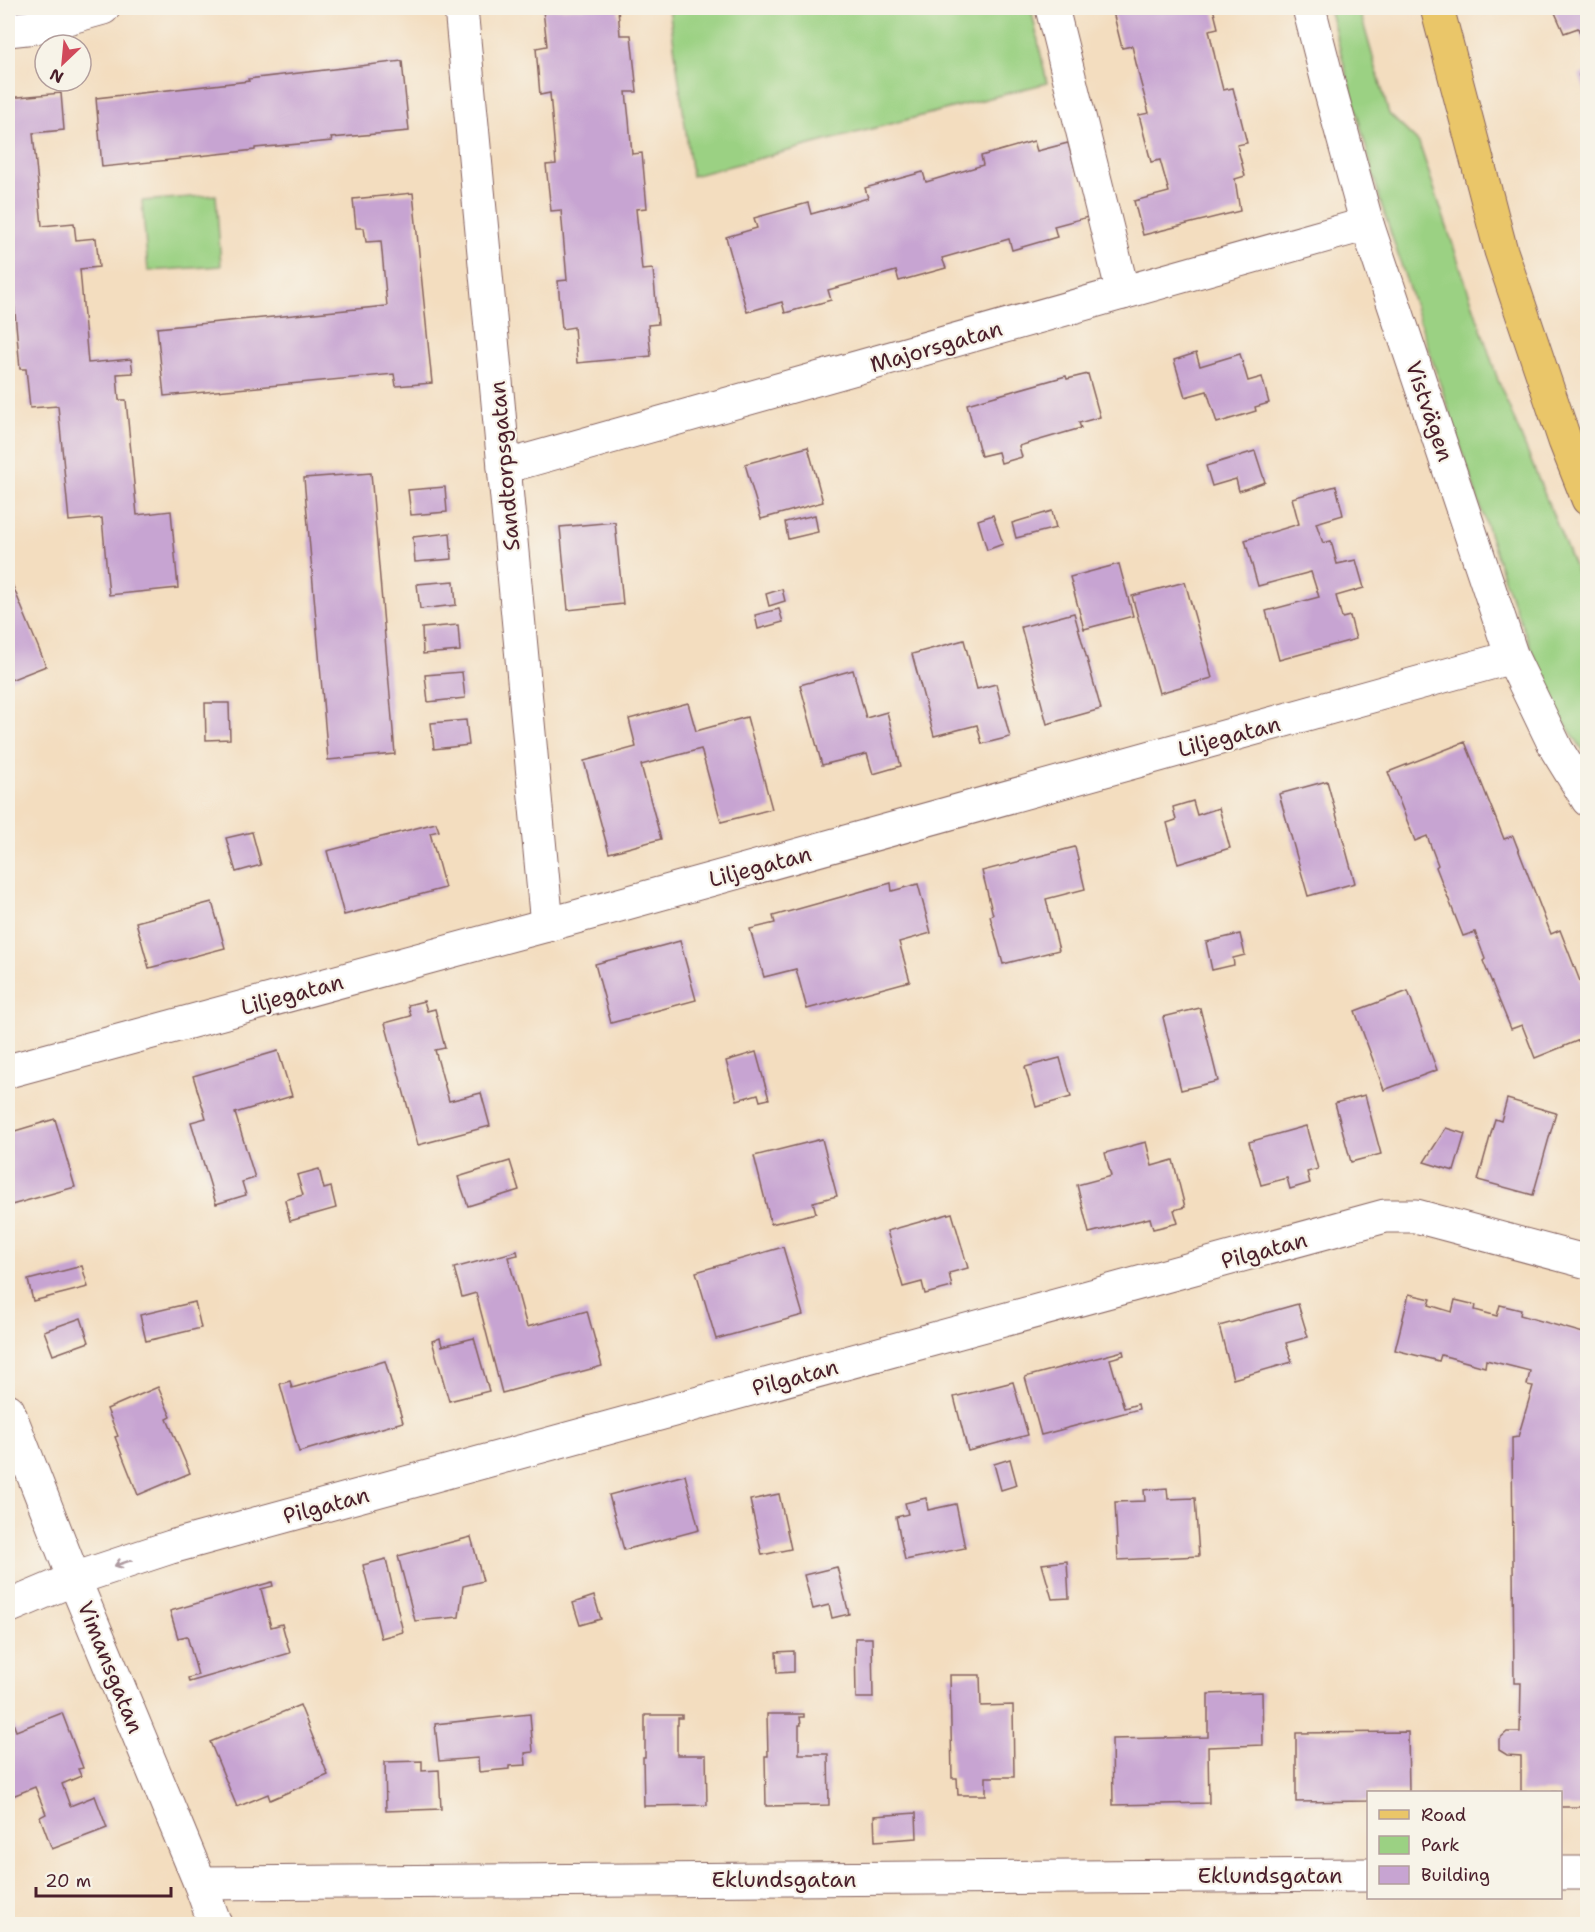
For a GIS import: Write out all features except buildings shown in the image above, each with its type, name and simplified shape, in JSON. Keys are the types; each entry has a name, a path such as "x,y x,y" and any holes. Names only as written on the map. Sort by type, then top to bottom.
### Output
{"main road":[{"path":"1437,8 1501,251 1587,499"}],"street":[{"path":"8,30 35,27 103,8"},
{"name":"Sandtorpsgatan","path":"461,8 547,925"},
{"path":"1052,8 1123,293"},
{"name":"Vistvägen","path":"1309,8 1367,224 1512,657 1557,750 1587,800"},
{"name":"Majorsgatan","path":"504,467 1367,224"},
{"name":"Liljegatan","path":"8,1071 547,925 1512,657"},
{"name":"Pilgatan","path":"8,1607 74,1579 171,1547 1386,1216 1416,1216 1587,1263"},
{"name":"Vimansgatan","path":"8,1410 74,1579 215,1924"},
{"path":"1562,1874 1587,1873"},
{"name":"Eklundsgatan","path":"200,1883 1367,1875"}],"green space":[{"path":"669,8 1031,8 1047,83 692,176"},
{"path":"1329,8 1359,8 1389,114 1419,143 1498,380 1587,598 1587,756 1555,709 1505,582 1380,200"},
{"path":"216,195 221,266 148,271 142,201"}]}
